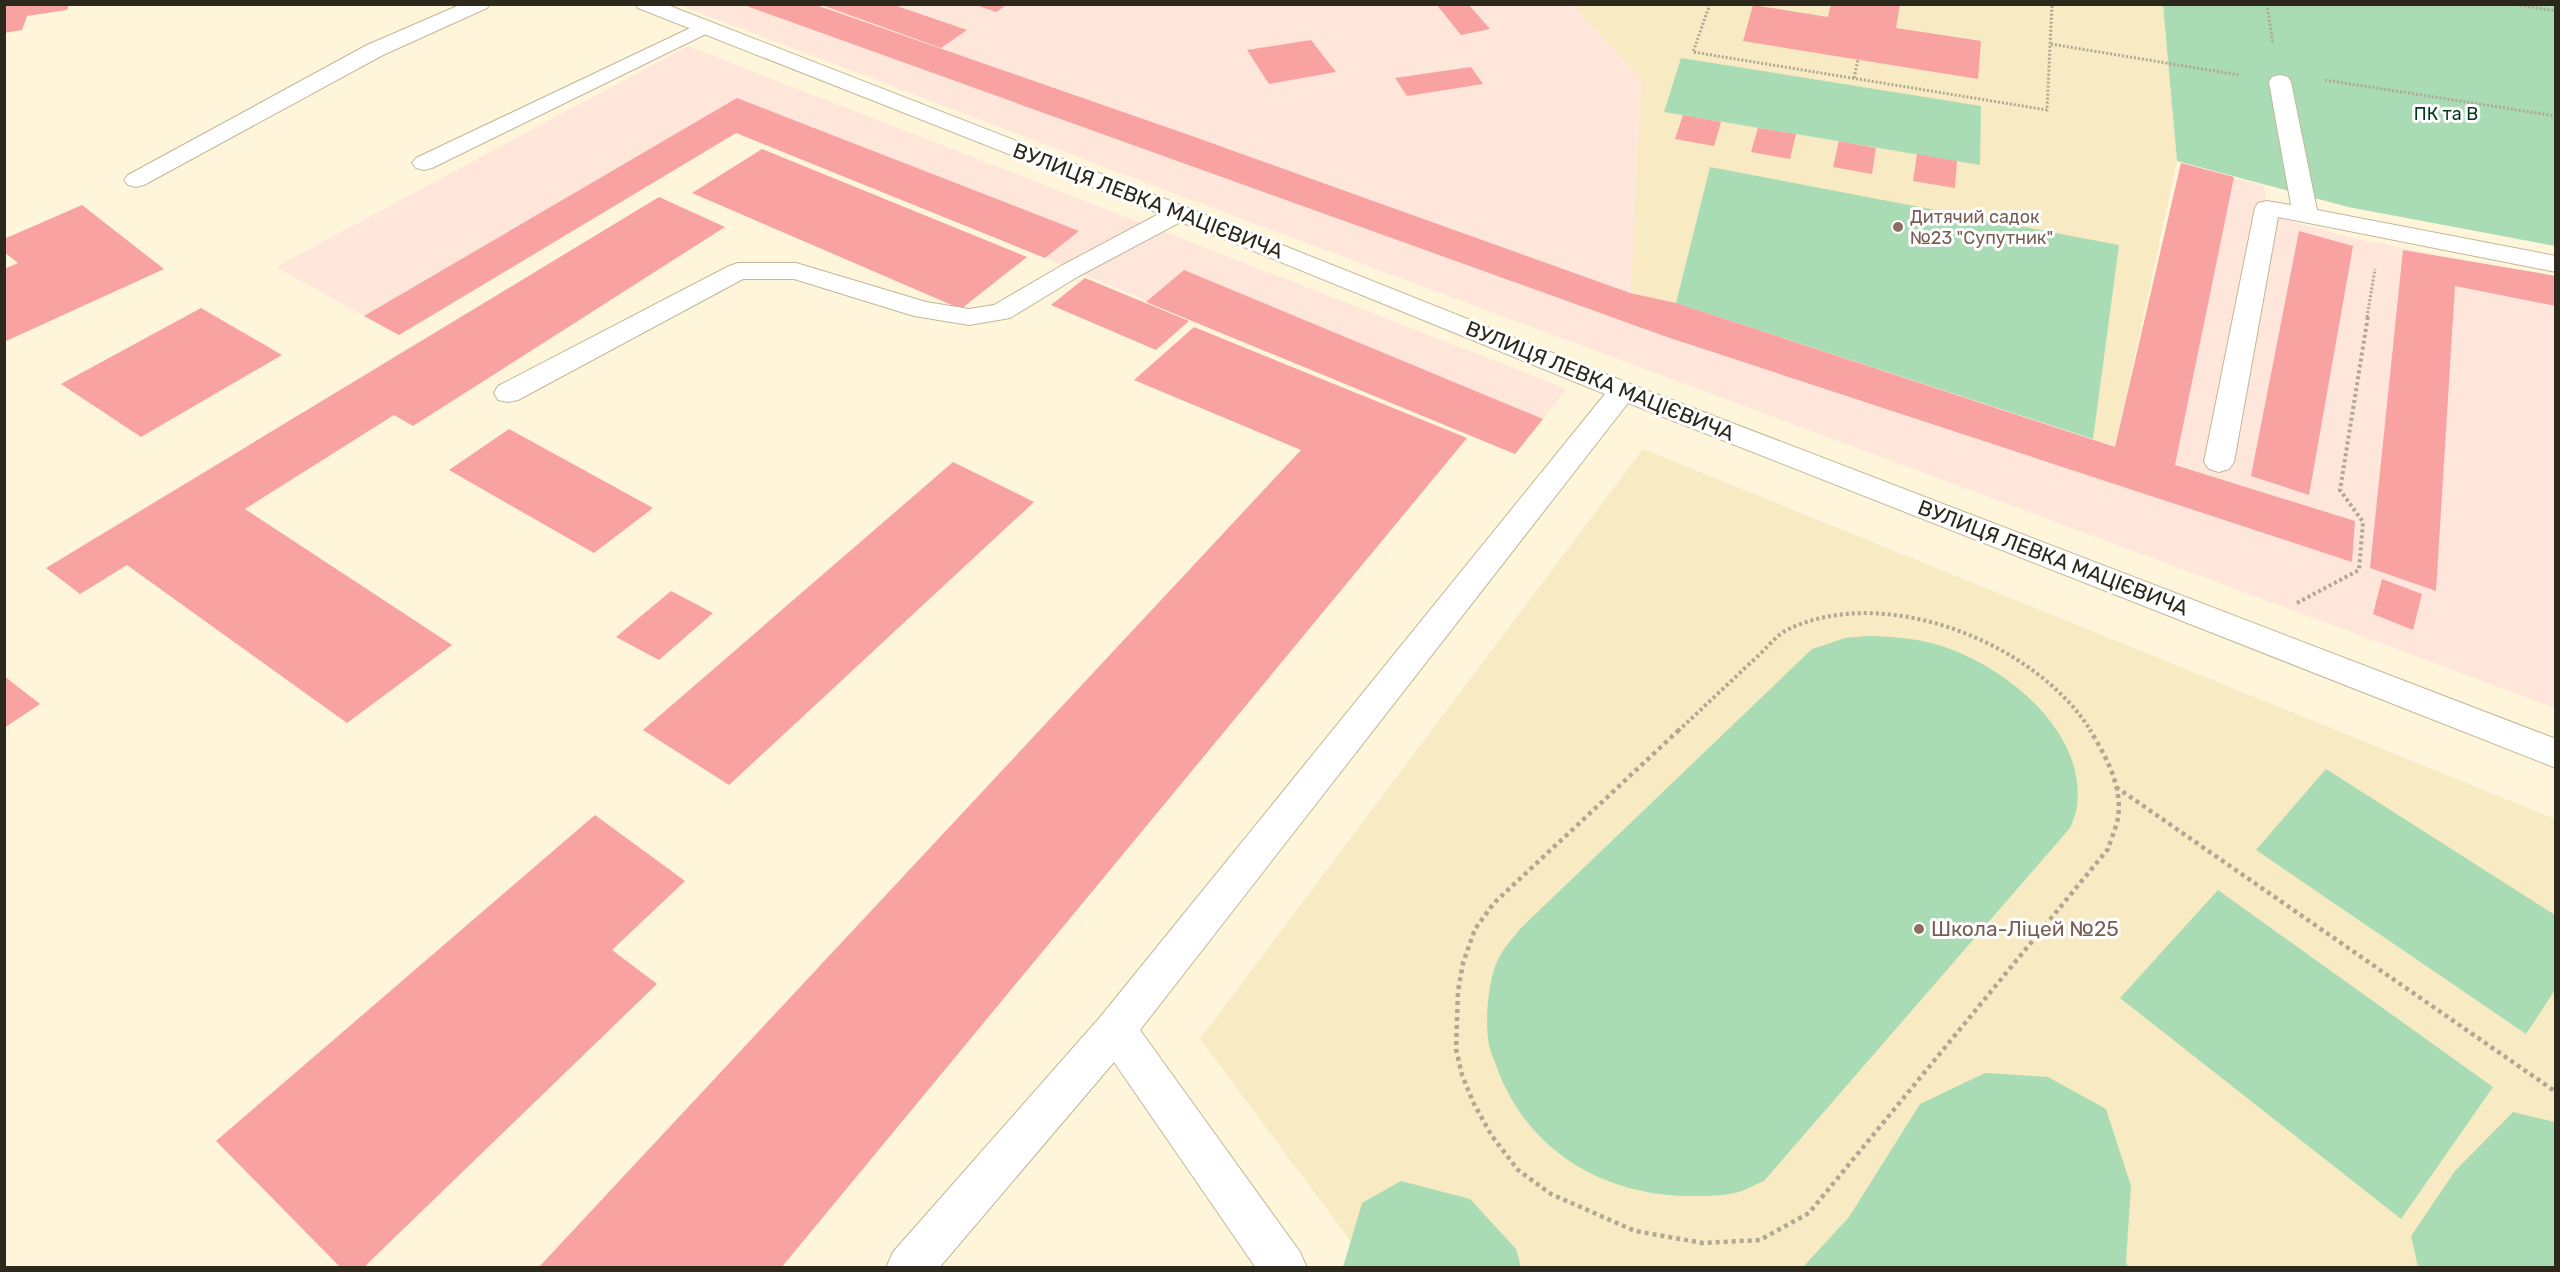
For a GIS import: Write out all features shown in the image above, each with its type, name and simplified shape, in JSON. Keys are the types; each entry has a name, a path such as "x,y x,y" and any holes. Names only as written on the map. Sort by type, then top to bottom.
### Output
{"street":[{"path":"136,180 375,50 480,4"},
{"name":"ВУЛИЦЯ ЛЕВКА МАЦІЄВИЧА","path":"645,4 1179,213 1623,391 2556,754"},
{"path":"424,163 705,27"},
{"path":"2280,82 2305,214"},
{"path":"2219,462 2267,208 2556,264"},
{"path":"508,393 738,271 796,271 922,310 969,317 1001,312 1070,271 1179,213"},
{"path":"909,1268 1114,1030 1623,391"},
{"path":"1114,1030 1284,1268"}],"path":[{"path":"1710,4 1693,52 2047,110 2052,4"},
{"path":"2512,4 2556,11"},
{"path":"2051,44 2280,82"},
{"path":"1854,78 1858,59"},
{"path":"2325,80 2556,116"},
{"path":"2242,631 2359,570 2363,522 2340,490 2381,230"},
{"path":"2116,787 2118,814 2108,849 1809,1213 1760,1240 1703,1243 1635,1231 1570,1204 1551,1194 1518,1170 1492,1136 1474,1104 1462,1075 1456,1049 1458,992 1463,963 1475,929 1494,903 1786,630 1811,620 1836,615 1889,615 1925,620 1963,631 1995,645 2026,664 2065,696 2104,753 2116,787 2556,1092"}],"shaded area":[{"path":"679,5 1574,5 1641,80 1631,293 1676,303 2115,446 2181,163 2264,186 2268,215 2352,238 2555,278 2555,708 1194,201"},
{"name":"Дитячий садок №23 \"Супутник\"","path":"1574,5 2163,5 2177,161 2115,447 1676,303 1630,293 1641,80"},
{"path":"688,46 1567,389 1515,454 1045,258 736,133 399,335 276,267"},
{"name":"Школа-Ліцей №25","path":"1643,449 2555,819 2555,1267 1370,1267 1200,1039"}],"green space":[{"name":"ПК та В","path":"2163,5 2555,5 2555,246 2348,207 2177,161"},
{"path":"1681,58 1981,106 1980,165 1664,112"},
{"path":"1710,167 2119,245 2093,439 1676,303"},
{"path":"1867,636 1915,640 1957,652 2009,681 2033,702 2053,725 2068,750 2076,777 2077,806 2070,828 1764,1181 1742,1191 1728,1194 1694,1196 1632,1189 1603,1179 1576,1165 1552,1148 1531,1127 1513,1102 1492,1056 1488,1038 1488,1006 1493,972 1497,962 1521,928 1812,649 1845,638"},
{"path":"2326,769 2555,915 2555,990 2526,1034 2256,850"},
{"path":"2218,890 2493,1087 2401,1219 2120,998"},
{"path":"1985,1073 2048,1077 2106,1109 2131,1186 2126,1261 2128,1267 1803,1267 1849,1217 1920,1104"},
{"path":"2513,1112 2555,1122 2555,1267 2418,1267 2411,1236 2455,1171"},
{"path":"1401,1181 1470,1199 1516,1249 1521,1267 1343,1267 1362,1203"}],"building":[{"path":"4,4 69,4 67,10 27,16 22,30 4,33"},
{"path":"741,4 813,4 1192,136 1630,293 1676,303 2115,447 2181,163 2234,177 2175,465 2355,521 2352,562 1667,337"},
{"path":"891,4 967,30 941,48 822,5"},
{"path":"973,4 1008,4 996,12"},
{"path":"1436,4 1468,4 1490,29 1461,35"},
{"path":"1831,4 1900,4 1896,28 1981,41 1978,79 1743,41 1753,5 1828,17"},
{"path":"1311,40 1336,72 1269,84 1247,50"},
{"path":"1471,67 1483,84 1407,96 1395,78"},
{"path":"737,98 1079,231 1045,258 736,133 399,335 364,316"},
{"path":"1683,115 1721,122 1714,146 1675,139"},
{"path":"1758,128 1796,134 1790,159 1751,152"},
{"path":"1839,141 1876,148 1872,174 1833,167"},
{"path":"762,149 1027,257 961,309 692,193"},
{"path":"1917,154 1957,161 1955,188 1913,181"},
{"path":"659,197 725,227 413,426 394,415 245,509 452,645 347,723 127,565 80,594 46,568"},
{"path":"82,205 164,269 4,342 4,269 18,263 4,252 4,239"},
{"path":"2299,231 2353,246 2309,495 2251,476"},
{"path":"2403,250 2556,276 2556,306 2455,286 2436,591 2370,568"},
{"path":"1184,270 1543,419 1515,454 1146,302"},
{"path":"1085,278 1189,321 1156,350 1051,305"},
{"path":"201,308 282,355 141,437 61,384"},
{"path":"1194,327 1467,438 781,1268 538,1268 1301,450 1134,380"},
{"path":"509,429 653,508 594,553 449,470"},
{"path":"953,462 1034,502 729,785 643,730"},
{"path":"2382,579 2422,594 2413,630 2373,614"},
{"path":"671,591 713,613 659,660 616,637"},
{"path":"4,676 40,704 4,728"},
{"path":"595,815 685,881 612,950 657,984 363,1268 341,1268 216,1141"}],"place":[{"name":"Дитячий садок №23 \"Супутник\"","path":"1898,227"},
{"name":"Школа-Ліцей №25","path":"1919,929"}]}
